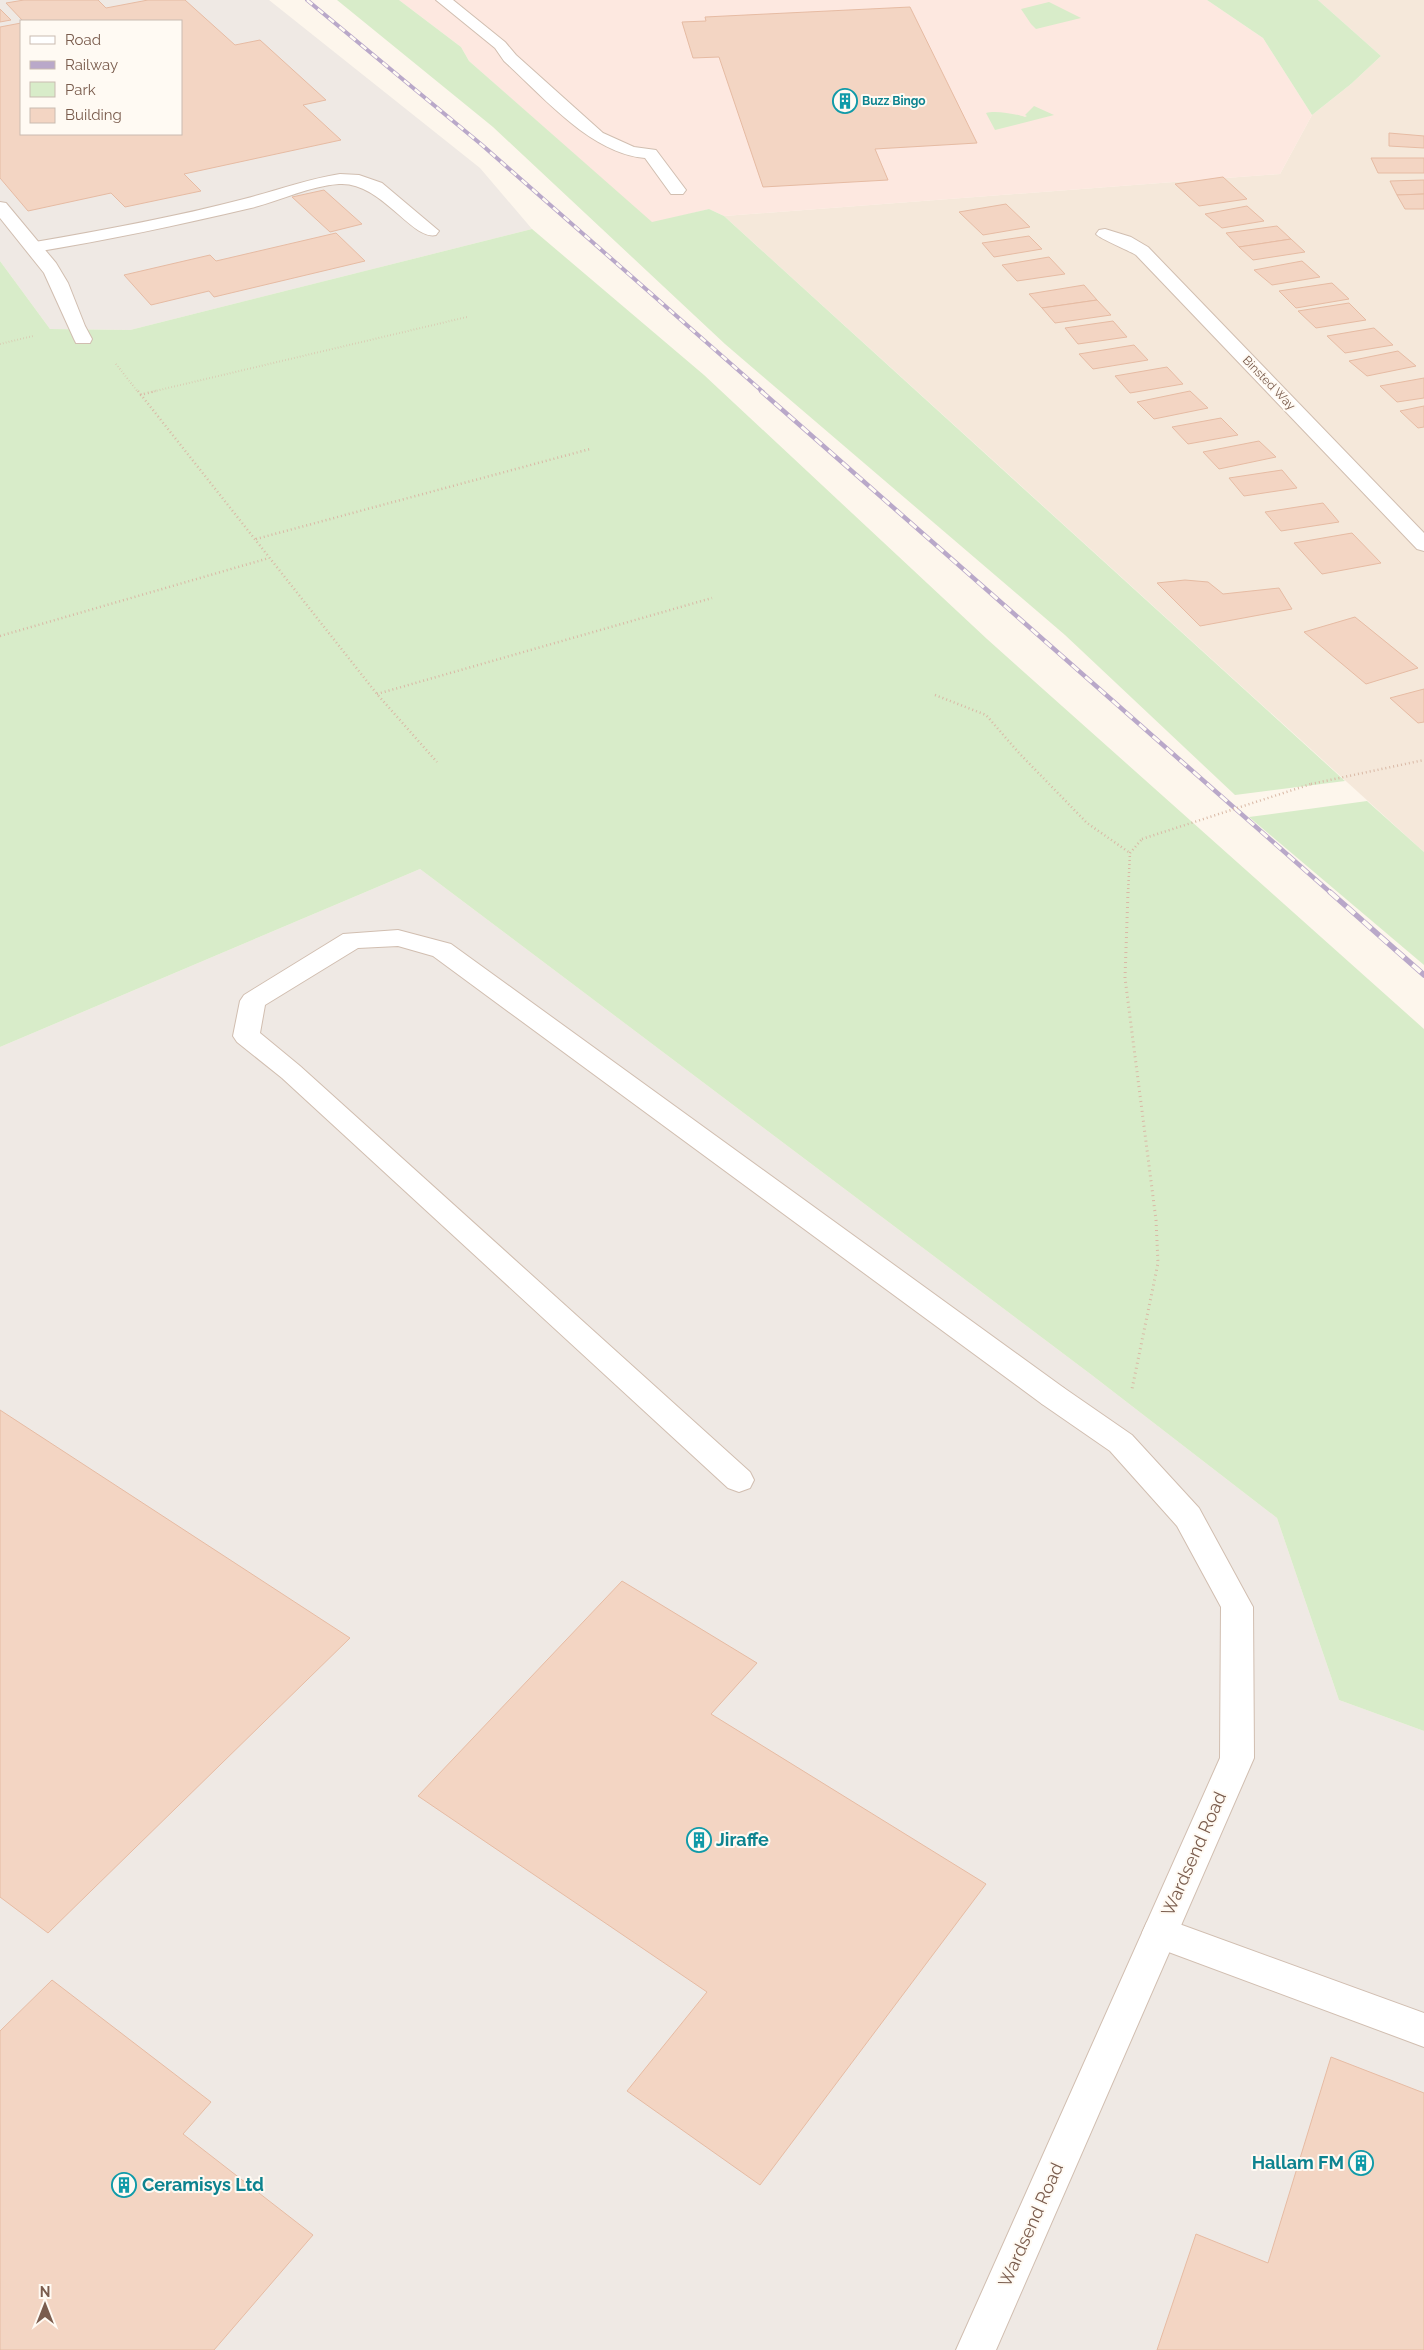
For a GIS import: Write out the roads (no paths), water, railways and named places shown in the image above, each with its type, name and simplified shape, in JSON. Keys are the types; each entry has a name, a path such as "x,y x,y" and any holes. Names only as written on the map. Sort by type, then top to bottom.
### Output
{"street":[{"path":"444,0 500,46 510,58 597,136 631,152 650,154 677,190"},
{"path":"34,247 130,231 250,203 320,182 340,179 359,180 376,187 430,231"},
{"path":"0,207 34,247 58,282 75,327 83,339"},
{"name":"Binsted Way","path":"1105,234 1142,251 1424,545"},
{"name":"Wardsend Road","path":"739,1480 291,1072 246,1036 253,1001 352,940 398,938 442,950 1053,1396 1121,1442 1188,1517 1237,1606 1236,1758 976,2350"},
{"path":"1160,1933 1424,2030"}],"railway":[{"path":"307,0 482,145 763,392"},
{"path":"761,391 1331,893"},
{"path":"1330,892 1424,975"}],"place":[{"name":"Buzz Bingo","path":"845,101"},
{"name":"Jiraffe","path":"699,1840"},
{"name":"Hallam FM","path":"1361,2163"},
{"name":"Ceramisys Ltd","path":"124,2185"}]}
